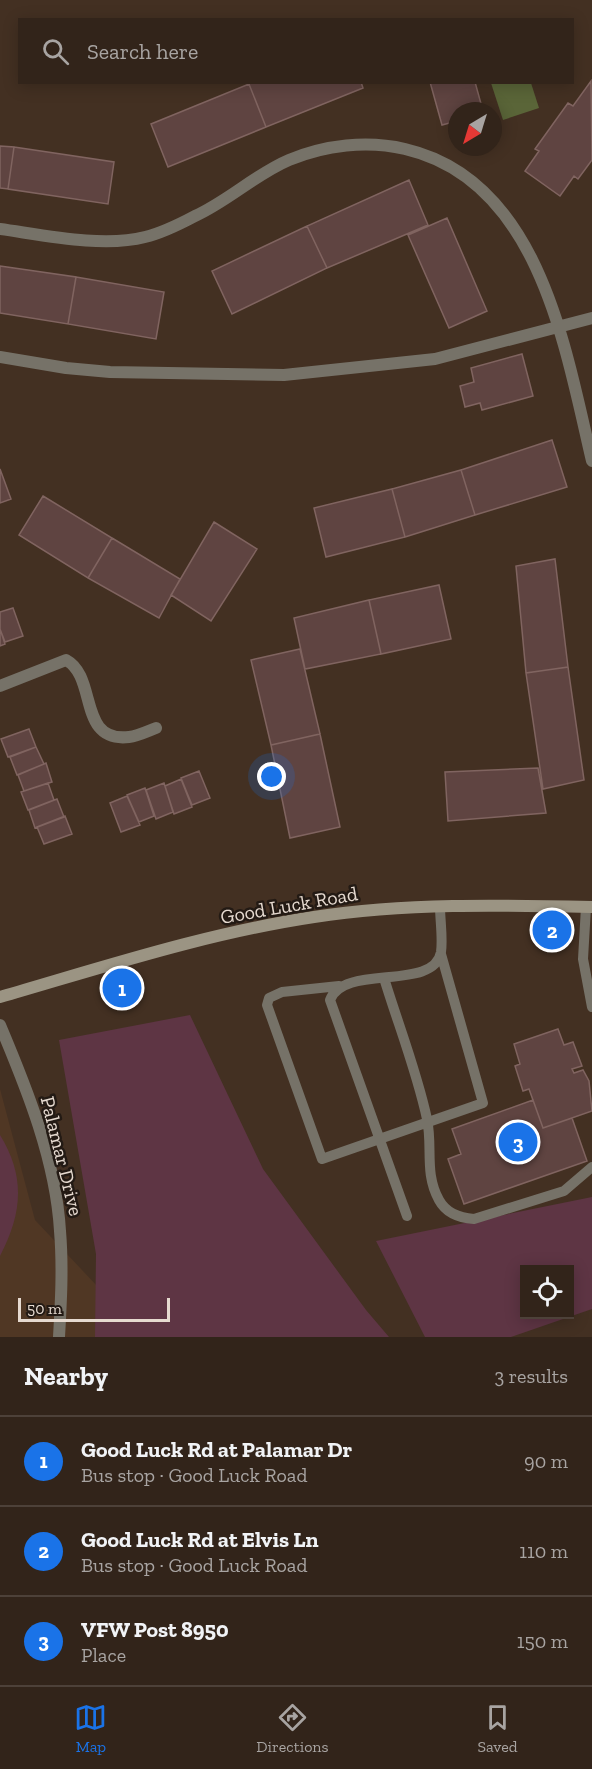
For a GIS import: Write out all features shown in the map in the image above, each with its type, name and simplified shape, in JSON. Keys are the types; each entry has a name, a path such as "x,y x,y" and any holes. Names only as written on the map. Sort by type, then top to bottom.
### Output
{"main road":[{"name":"Good Luck Road","path":"0,997 179,946 316,916 440,906 589,907"}],"street":[{"path":"0,229 104,240 145,237 196,216 289,160 362,143 384,144 425,153 464,173 502,209 517,230 534,264 557,326 592,461"},
{"path":"0,357 66,368 110,372 284,375 435,359 592,318"},
{"path":"0,686 66,660 77,668 82,676 90,713 105,731 114,736 129,737 156,728"},
{"name":"Palamar Drive","path":"0,1024 39,1131 56,1194 62,1281 59,1337"}],"lane":[{"path":"440,906 441,954 483,1103 322,1160 267,1005 269,998 282,992 411,975 427,968 441,954"},
{"path":"589,907 583,959 592,1007"},
{"path":"384,978 427,1121 428,1173 440,1202 462,1218 474,1219 564,1191 592,1167"},
{"path":"339,986 330,1000 407,1216"}],"shaded area":[{"path":"491,84 531,84 539,108 503,120 502,102 497,102"},
{"path":"190,1015 263,1169 366,1310 389,1337 95,1337 96,1254 59,1040"},
{"path":"0,1089 35,1220 145,1337 0,1337"},
{"path":"0,1135 14,1166 18,1195 13,1225 0,1256"},
{"path":"592,1197 592,1309 574,1315 574,1265 520,1265 520,1319 563,1319 511,1337 425,1337 376,1241"}],"building":[{"path":"591,81 592,160 578,179 574,176 560,196 525,171 539,151 535,149 568,103 573,106"},
{"path":"249,84 362,84 363,88 266,127"},
{"path":"249,84 266,127 168,167 151,124"},
{"path":"431,84 476,84 481,102 448,102 448,123 442,125"},
{"path":"0,146 14,147 8,189 0,188"},
{"path":"14,147 114,162 108,204 8,189"},
{"path":"409,180 428,225 327,268 307,226"},
{"path":"447,218 487,311 449,328 408,235"},
{"path":"307,226 327,268 232,314 212,271"},
{"path":"0,266 76,277 68,324 0,313"},
{"path":"76,277 164,292 156,339 68,324"},
{"path":"522,354 533,396 482,410 480,403 465,407 460,386 474,382 471,368"},
{"path":"552,440 567,487 475,515 461,470"},
{"path":"0,469 11,499 0,503"},
{"path":"461,470 475,515 405,537 392,489"},
{"path":"392,489 405,537 326,557 314,508"},
{"path":"43,496 112,538 88,578 19,535"},
{"path":"214,522 257,549 211,621 171,595"},
{"path":"112,538 180,579 159,618 88,578"},
{"path":"555,559 568,667 526,673 516,566"},
{"path":"439,585 451,639 381,654 369,600"},
{"path":"369,600 381,654 305,669 294,618"},
{"path":"13,608 23,636 5,642 0,629 0,612"},
{"path":"0,629 5,644 0,646"},
{"path":"300,649 320,734 271,745 251,660"},
{"path":"568,667 584,780 543,789 526,673"},
{"path":"29,729 36,747 8,757 1,739"},
{"path":"320,734 340,827 290,838 271,745"},
{"path":"36,747 44,764 17,775 10,757"},
{"path":"46,763 52,782 24,791 18,775"},
{"path":"538,768 546,813 448,821 445,772"},
{"path":"199,771 210,798 192,805 181,778"},
{"path":"181,779 192,807 174,814 165,786"},
{"path":"48,783 54,800 28,810 21,792"},
{"path":"164,783 173,812 156,819 146,790"},
{"path":"145,788 154,816 139,822 127,795"},
{"path":"127,796 140,825 121,832 110,803"},
{"path":"57,799 64,817 35,828 29,810"},
{"path":"65,816 72,834 44,844 37,827"},
{"path":"118,989 120,994 108,998 107,993"},
{"path":"558,1029 564,1045 573,1042 582,1066 572,1069 574,1073 583,1070 589,1081 592,1111 543,1128 529,1089 523,1091 515,1066 520,1064 514,1044"},
{"path":"533,1100 543,1128 572,1118 587,1161 464,1204 448,1159 461,1154 452,1129"}],"place":[{"name":"Good Luck Rd at Elvis Ln","path":"552,930"},
{"name":"Good Luck Rd at Palamar Dr","path":"122,988"},
{"name":"VFW Post 8950","path":"518,1142"}]}
